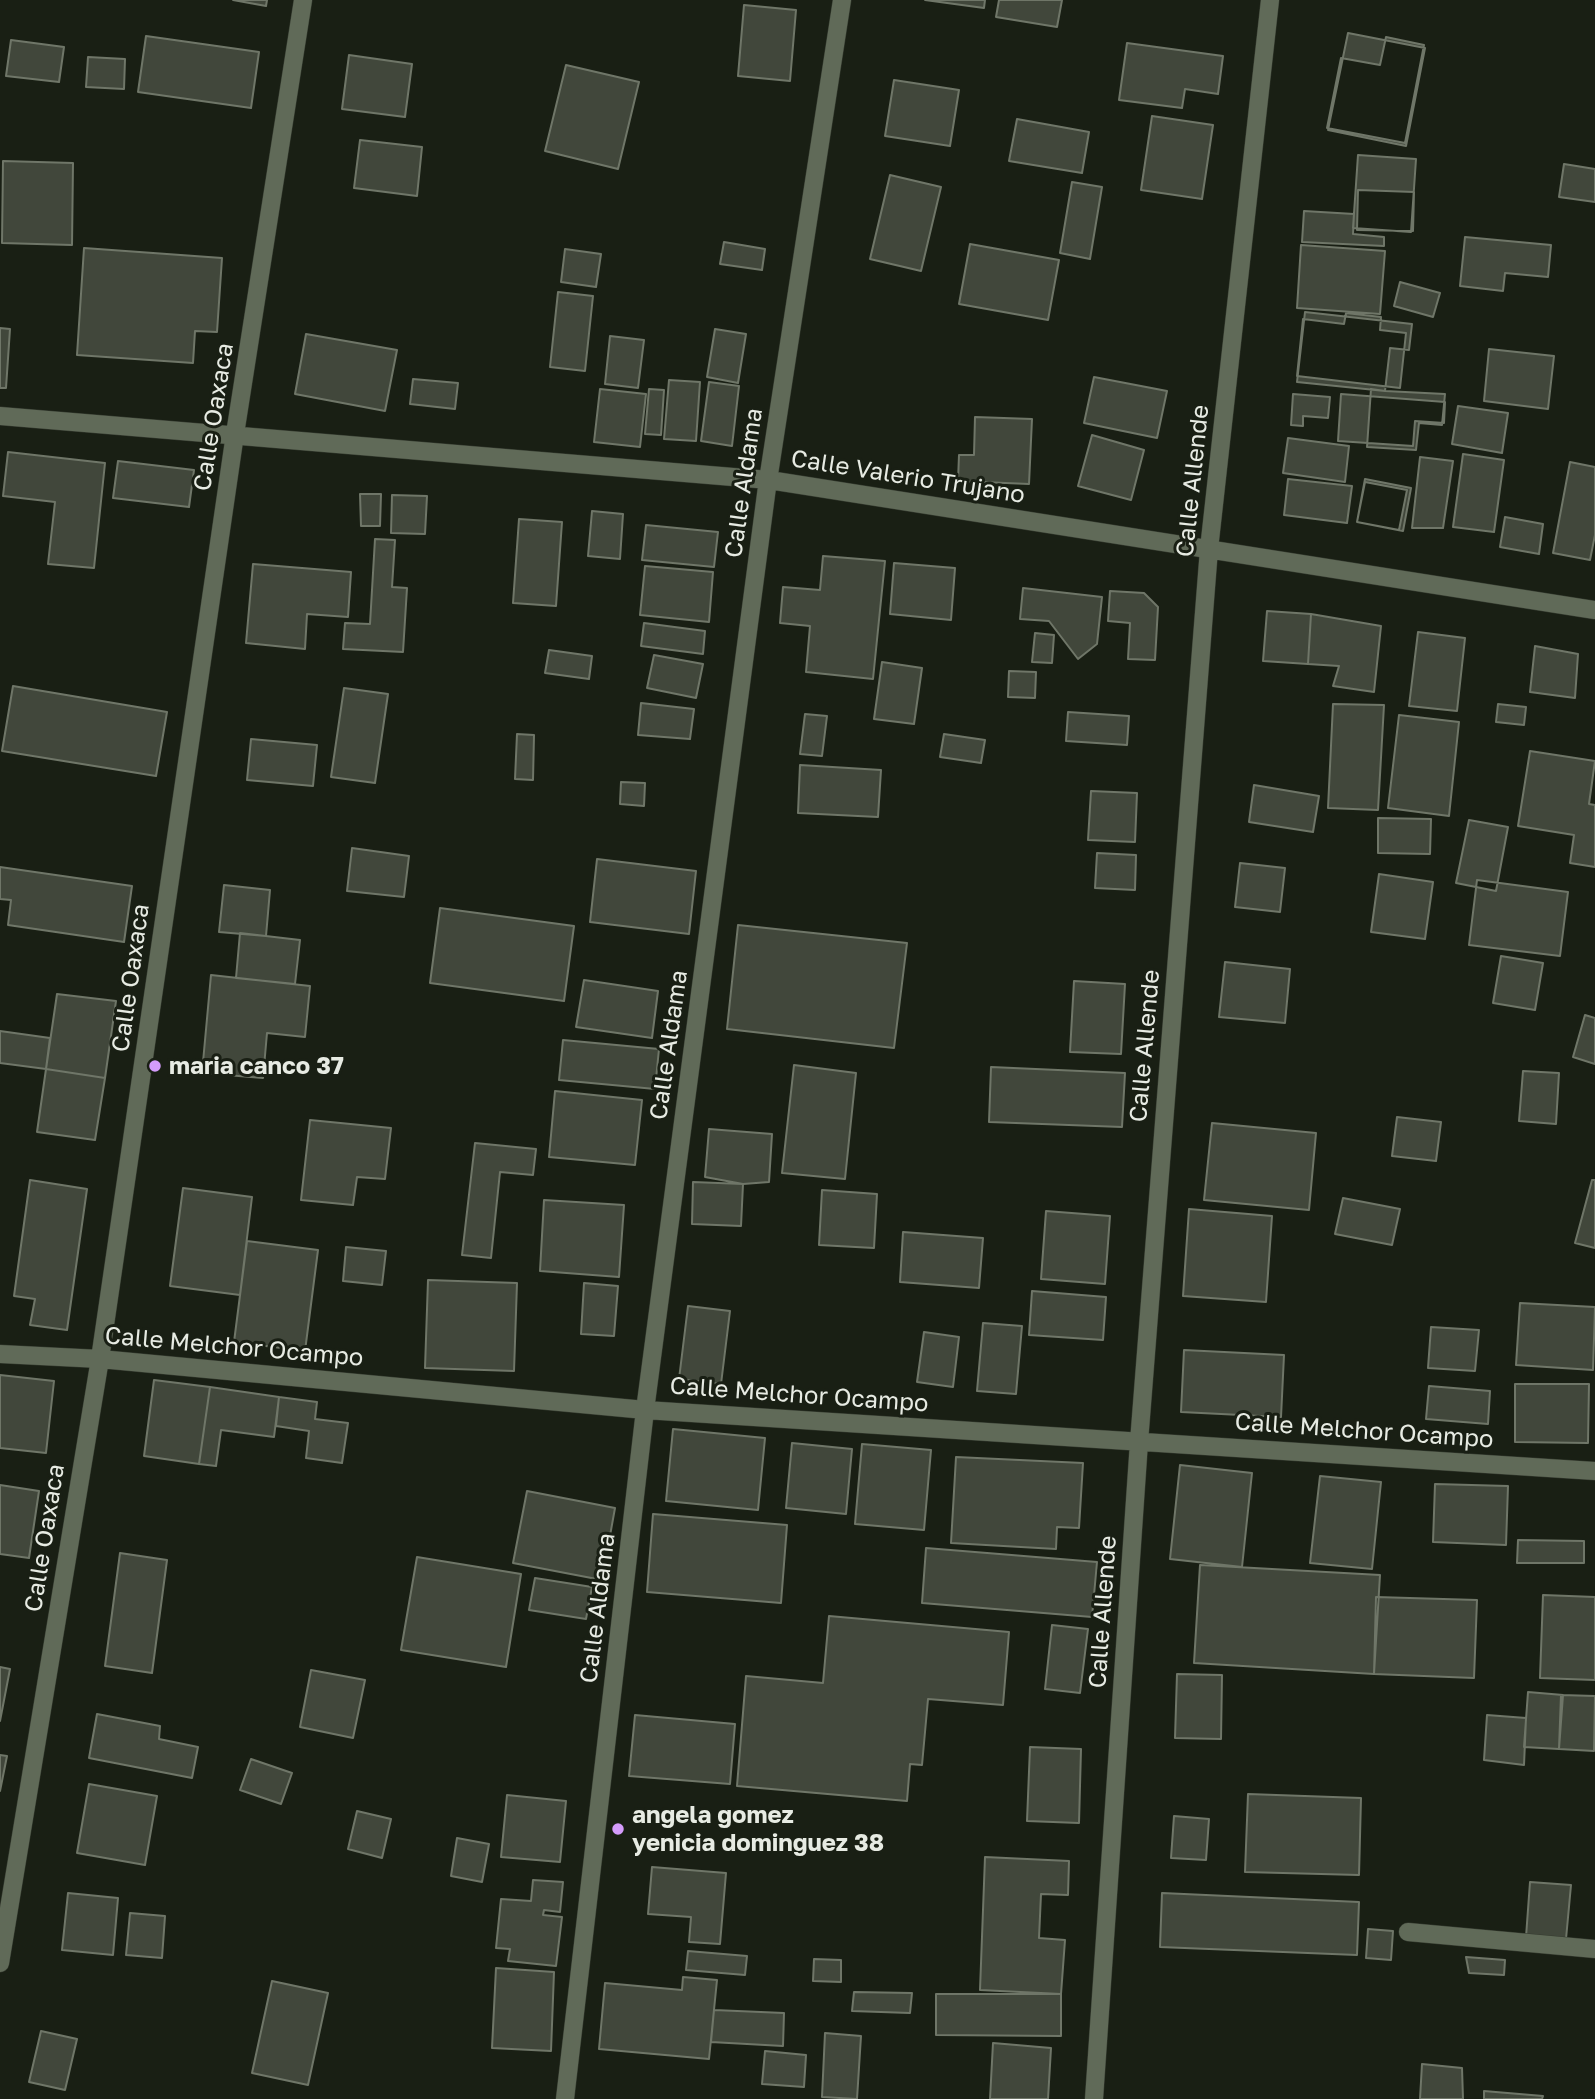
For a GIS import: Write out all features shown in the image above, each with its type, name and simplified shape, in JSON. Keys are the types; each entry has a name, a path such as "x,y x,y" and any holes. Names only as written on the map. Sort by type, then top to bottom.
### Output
{"street":[{"name":"Calle Oaxaca","path":"0,1963 100,1359 235,434 303,0"},
{"name":"Calle Aldama","path":"565,2099 645,1410 767,487 842,0"},
{"name":"Calle Allende","path":"1094,2099 1139,1442 1209,549 1270,0"},
{"name":"Calle Valerio Trujano","path":"0,416 769,480 1595,610"},
{"name":"Calle Melchor Ocampo","path":"0,1354 100,1359 645,1410 1595,1471"},
{"path":"1408,1932 1595,1949"}],"building":[{"path":"233,0 267,0 266,6"},
{"path":"925,0 985,0 984,8"},
{"path":"999,0 1062,0 1057,27 996,17"},
{"path":"744,5 796,10 790,81 738,76"},
{"path":"1348,33 1425,48 1406,146 1328,130"},
{"path":"146,36 259,52 251,108 138,92"},
{"path":"1386,37 1424,45 1405,143 1327,128 1341,58 1380,65"},
{"path":"11,40 64,47 59,82 6,76"},
{"path":"1127,43 1223,56 1218,94 1185,89 1182,108 1119,100"},
{"path":"349,55 412,64 405,117 342,109"},
{"path":"88,57 125,59 124,89 86,87"},
{"path":"566,65 639,82 618,169 545,151"},
{"path":"894,80 959,90 950,146 885,136"},
{"path":"1152,116 1213,125 1202,199 1141,190"},
{"path":"1017,119 1089,132 1082,173 1009,161"},
{"path":"360,140 422,147 417,196 354,188"},
{"path":"1358,155 1416,159 1411,232 1353,228"},
{"path":"3,161 73,163 72,245 2,243"},
{"path":"1564,164 1595,169 1595,202 1559,197"},
{"path":"890,175 941,187 921,271 870,259"},
{"path":"1072,182 1102,187 1090,259 1060,253"},
{"path":"1358,190 1414,192 1413,231 1357,230"},
{"path":"1304,211 1354,214 1353,234 1384,237 1384,246 1302,242"},
{"path":"1465,237 1551,245 1548,277 1505,273 1503,291 1460,286"},
{"path":"724,242 765,249 762,270 720,264"},
{"path":"970,244 1059,260 1048,320 959,304"},
{"path":"1301,245 1385,251 1380,314 1297,308"},
{"path":"84,248 222,258 217,332 195,331 193,363 77,355"},
{"path":"565,249 601,254 596,287 561,282"},
{"path":"1400,282 1440,293 1433,317 1394,306"},
{"path":"558,292 593,296 585,371 550,367"},
{"path":"1305,312 1412,324 1409,350 1390,348 1385,391 1297,382"},
{"path":"1346,313 1381,317 1380,330 1406,333 1400,388 1297,376 1303,319 1344,324"},
{"path":"0,328 10,329 6,388 0,388"},
{"path":"715,329 746,334 738,383 707,377"},
{"path":"306,334 397,350 385,411 295,394"},
{"path":"610,336 644,340 638,388 605,384"},
{"path":"1489,349 1554,356 1548,409 1484,401"},
{"path":"1094,377 1167,391 1157,438 1084,423"},
{"path":"413,379 458,383 455,409 410,404"},
{"path":"669,380 700,382 696,441 664,439"},
{"path":"709,382 739,386 732,446 701,441"},
{"path":"600,389 646,394 640,447 594,442"},
{"path":"649,389 664,390 661,435 645,434"},
{"path":"1371,389 1445,394 1442,425 1419,423 1416,450 1367,447"},
{"path":"1293,394 1330,397 1328,418 1303,416 1303,426 1291,425"},
{"path":"1341,394 1445,402 1444,423 1415,421 1413,446 1338,441"},
{"path":"1458,406 1508,413 1502,453 1452,444"},
{"path":"975,417 1032,419 1029,484 958,481 959,455 974,455"},
{"path":"1092,435 1144,450 1131,500 1078,486"},
{"path":"1288,438 1349,446 1345,482 1283,473"},
{"path":"8,452 105,463 94,568 48,564 55,502 3,496"},
{"path":"1463,454 1504,460 1494,532 1453,527"},
{"path":"1420,457 1453,461 1443,528 1412,528"},
{"path":"118,461 194,470 189,507 113,498"},
{"path":"1570,462 1595,467 1595,535 1590,560 1553,553"},
{"path":"1288,479 1352,486 1347,523 1284,515"},
{"path":"1365,479 1411,488 1403,531 1357,522"},
{"path":"1365,482 1407,490 1399,530 1357,522"},
{"path":"360,494 381,494 380,526 361,526"},
{"path":"392,495 427,496 425,534 391,533"},
{"path":"592,511 623,514 620,559 588,556"},
{"path":"1505,517 1543,524 1539,554 1500,547"},
{"path":"519,519 562,522 556,606 513,603"},
{"path":"646,525 718,532 714,567 642,560"},
{"path":"375,539 395,540 392,587 407,588 403,652 343,649 345,623 370,624"},
{"path":"823,556 885,561 873,679 806,672 810,626 780,623 783,587 820,590"},
{"path":"894,563 955,568 951,620 890,614"},
{"path":"253,564 351,572 348,617 307,614 305,649 246,643"},
{"path":"645,566 713,572 709,622 640,615"},
{"path":"1023,588 1102,597 1097,644 1078,659 1049,621 1020,619"},
{"path":"1110,591 1144,593 1158,607 1155,660 1128,659 1130,623 1108,621"},
{"path":"1267,611 1311,614 1308,664 1263,661"},
{"path":"1311,614 1381,626 1374,692 1333,686 1339,666 1308,664"},
{"path":"644,623 705,631 703,654 641,646"},
{"path":"1418,632 1465,638 1457,711 1409,706"},
{"path":"1035,633 1054,635 1052,663 1032,662"},
{"path":"1535,646 1578,654 1575,698 1530,692"},
{"path":"549,650 592,656 589,679 545,673"},
{"path":"654,655 703,664 696,698 647,688"},
{"path":"882,662 922,668 914,724 874,719"},
{"path":"1009,671 1036,672 1035,698 1008,697"},
{"path":"13,686 167,712 156,776 2,751"},
{"path":"344,688 388,694 375,783 331,777"},
{"path":"641,703 694,709 690,739 638,735"},
{"path":"1333,704 1384,705 1378,810 1328,808"},
{"path":"1498,704 1526,707 1524,725 1496,722"},
{"path":"1068,712 1129,716 1127,745 1066,741"},
{"path":"805,714 827,716 822,756 800,754"},
{"path":"1399,715 1459,722 1449,816 1388,808"},
{"path":"517,734 534,735 533,780 515,779"},
{"path":"944,734 985,740 981,763 940,757"},
{"path":"251,739 317,745 313,786 247,780"},
{"path":"1530,751 1595,761 1589,804 1595,805 1595,867 1570,863 1574,835 1518,826"},
{"path":"800,765 881,770 878,817 798,813"},
{"path":"621,782 645,783 644,806 620,804"},
{"path":"1254,785 1319,796 1313,832 1249,822"},
{"path":"1091,791 1137,793 1135,842 1088,840"},
{"path":"1378,818 1431,819 1430,854 1378,853"},
{"path":"1469,820 1508,827 1496,891 1456,883"},
{"path":"352,848 409,856 404,897 347,891"},
{"path":"1097,853 1136,855 1135,890 1095,888"},
{"path":"597,859 696,871 689,934 590,922"},
{"path":"1240,863 1285,868 1280,912 1235,907"},
{"path":"0,867 132,886 124,942 8,925 11,900 0,899"},
{"path":"1379,874 1433,882 1425,939 1371,932"},
{"path":"1477,880 1568,892 1560,956 1469,945"},
{"path":"224,885 270,890 266,936 219,932"},
{"path":"440,908 574,926 564,1001 430,983"},
{"path":"738,925 907,943 894,1048 727,1029"},
{"path":"240,933 300,940 295,984 236,978"},
{"path":"1501,956 1543,963 1535,1010 1493,1003"},
{"path":"1225,962 1290,969 1285,1023 1219,1017"},
{"path":"211,975 310,986 305,1037 267,1033 263,1078 202,1073"},
{"path":"584,980 658,991 652,1038 576,1027"},
{"path":"1074,981 1125,984 1121,1054 1070,1052"},
{"path":"57,994 116,1001 105,1078 46,1069"},
{"path":"1585,1015 1595,1018 1595,1064 1573,1057"},
{"path":"0,1031 50,1038 46,1069 0,1063"},
{"path":"563,1040 659,1049 655,1089 559,1080"},
{"path":"794,1065 856,1073 845,1179 782,1173"},
{"path":"991,1067 1125,1073 1122,1127 989,1122"},
{"path":"46,1069 105,1078 95,1140 37,1132"},
{"path":"1523,1071 1559,1073 1556,1124 1519,1121"},
{"path":"555,1091 642,1100 635,1165 549,1157"},
{"path":"1397,1117 1441,1122 1436,1161 1392,1156"},
{"path":"310,1120 391,1128 385,1179 357,1177 353,1205 301,1200"},
{"path":"1212,1123 1316,1133 1309,1210 1204,1200"},
{"path":"709,1129 772,1134 769,1182 743,1184 705,1177"},
{"path":"475,1143 536,1149 533,1175 500,1172 491,1258 462,1255"},
{"path":"30,1180 87,1189 67,1330 30,1325 35,1299 14,1296"},
{"path":"1592,1180 1595,1180 1595,1248 1575,1243"},
{"path":"693,1182 743,1184 741,1226 692,1224"},
{"path":"183,1188 252,1197 240,1295 170,1286"},
{"path":"822,1190 877,1194 874,1248 819,1245"},
{"path":"1343,1198 1400,1209 1392,1245 1335,1234"},
{"path":"544,1200 624,1205 619,1277 540,1271"},
{"path":"1189,1209 1272,1216 1266,1302 1183,1296"},
{"path":"1046,1211 1110,1216 1105,1284 1041,1279"},
{"path":"903,1232 983,1238 979,1288 900,1282"},
{"path":"247,1241 318,1250 305,1351 234,1342"},
{"path":"346,1247 386,1251 382,1285 343,1281"},
{"path":"428,1280 517,1283 514,1371 425,1368"},
{"path":"584,1283 618,1286 614,1336 581,1334"},
{"path":"1032,1291 1106,1297 1103,1340 1029,1335"},
{"path":"1520,1303 1595,1307 1593,1370 1516,1365"},
{"path":"688,1306 730,1311 721,1384 679,1379"},
{"path":"983,1323 1022,1326 1016,1394 977,1391"},
{"path":"1431,1327 1479,1330 1475,1371 1428,1368"},
{"path":"924,1332 959,1337 953,1387 917,1382"},
{"path":"1184,1350 1284,1355 1281,1417 1181,1412"},
{"path":"0,1375 54,1381 46,1453 0,1448"},
{"path":"154,1380 210,1387 199,1464 144,1456"},
{"path":"1515,1384 1589,1384 1588,1443 1515,1442"},
{"path":"1429,1386 1490,1391 1488,1424 1426,1419"},
{"path":"210,1387 279,1397 274,1437 221,1430 216,1466 199,1464"},
{"path":"279,1397 317,1402 315,1419 348,1423 342,1463 306,1458 309,1431 276,1426"},
{"path":"673,1429 765,1438 758,1510 666,1501"},
{"path":"792,1443 852,1449 846,1514 786,1508"},
{"path":"862,1444 931,1450 924,1530 855,1524"},
{"path":"956,1457 1083,1463 1079,1528 1057,1527 1056,1549 951,1543"},
{"path":"1180,1465 1252,1473 1242,1567 1170,1559"},
{"path":"1320,1476 1381,1482 1372,1569 1310,1563"},
{"path":"1435,1484 1508,1486 1506,1545 1433,1542"},
{"path":"0,1485 39,1491 29,1558 0,1554"},
{"path":"527,1491 615,1508 602,1580 513,1563"},
{"path":"653,1514 787,1525 781,1603 647,1592"},
{"path":"1518,1540 1584,1541 1584,1563 1517,1563"},
{"path":"926,1548 1097,1562 1092,1617 922,1603"},
{"path":"120,1553 167,1560 152,1673 105,1666"},
{"path":"417,1557 521,1574 506,1667 401,1650"},
{"path":"1200,1565 1380,1575 1374,1674 1194,1663"},
{"path":"535,1578 592,1587 586,1619 529,1610"},
{"path":"1543,1595 1595,1597 1595,1680 1540,1678"},
{"path":"1376,1597 1477,1600 1474,1678 1374,1674"},
{"path":"829,1616 1009,1632 1003,1705 928,1699 922,1765 910,1764 907,1801 737,1786 746,1676 823,1683"},
{"path":"1052,1625 1088,1629 1080,1693 1045,1689"},
{"path":"0,1667 10,1669 0,1721"},
{"path":"311,1670 365,1680 353,1738 300,1727"},
{"path":"1177,1674 1222,1675 1221,1739 1175,1738"},
{"path":"1528,1692 1563,1695 1559,1749 1524,1747"},
{"path":"1561,1695 1595,1696 1594,1751 1559,1749"},
{"path":"97,1714 160,1726 159,1739 198,1747 192,1778 89,1758"},
{"path":"635,1715 735,1724 730,1784 629,1776"},
{"path":"1487,1715 1526,1718 1524,1765 1484,1760"},
{"path":"1030,1747 1081,1749 1079,1823 1027,1821"},
{"path":"0,1755 7,1756 0,1791"},
{"path":"251,1759 292,1773 281,1804 240,1790"},
{"path":"89,1784 157,1796 145,1865 77,1853"},
{"path":"1248,1794 1361,1798 1359,1875 1245,1872"},
{"path":"507,1795 566,1801 560,1862 501,1857"},
{"path":"357,1811 391,1819 382,1858 348,1849"},
{"path":"1174,1816 1209,1819 1206,1860 1171,1858"},
{"path":"457,1838 489,1844 482,1882 451,1876"},
{"path":"985,1857 1069,1861 1068,1895 1041,1894 1039,1938 1065,1940 1061,1994 980,1990"},
{"path":"652,1867 726,1873 720,1944 689,1942 691,1917 648,1914"},
{"path":"533,1880 563,1882 560,1912 544,1910 543,1915 562,1917 556,1966 508,1961 510,1949 496,1948 501,1899 531,1901"},
{"path":"1530,1882 1571,1885 1566,1939 1526,1937"},
{"path":"68,1893 118,1898 113,1955 62,1950"},
{"path":"1162,1893 1359,1902 1357,1955 1160,1947"},
{"path":"130,1913 165,1916 162,1958 126,1955"},
{"path":"1368,1929 1393,1931 1391,1960 1366,1958"},
{"path":"688,1951 747,1956 745,1975 686,1970"},
{"path":"1466,1957 1505,1960 1504,1975 1469,1973"},
{"path":"814,1959 841,1960 841,1982 813,1981"},
{"path":"496,1968 554,1972 551,2051 492,2048"},
{"path":"683,1977 717,1980 709,2059 599,2049 605,1983 682,1990"},
{"path":"272,1981 328,1993 308,2085 252,2073"},
{"path":"854,1992 912,1993 910,2013 852,2011"},
{"path":"936,1994 1061,1994 1061,2036 936,2035"},
{"path":"714,2010 784,2013 783,2046 711,2042"},
{"path":"41,2031 77,2039 65,2090 29,2082"},
{"path":"825,2033 861,2036 857,2099 822,2097"},
{"path":"993,2043 1051,2048 1048,2099 990,2099"},
{"path":"765,2051 806,2055 804,2087 762,2084"},
{"path":"1422,2064 1462,2068 1463,2099 1420,2099"},
{"path":"1484,2091 1543,2096 1542,2099 1484,2099"}],"place":[{"name":"maria canco 37","path":"155,1066"},
{"name":"angela gomez yenicia dominguez 38","path":"618,1829"}]}
